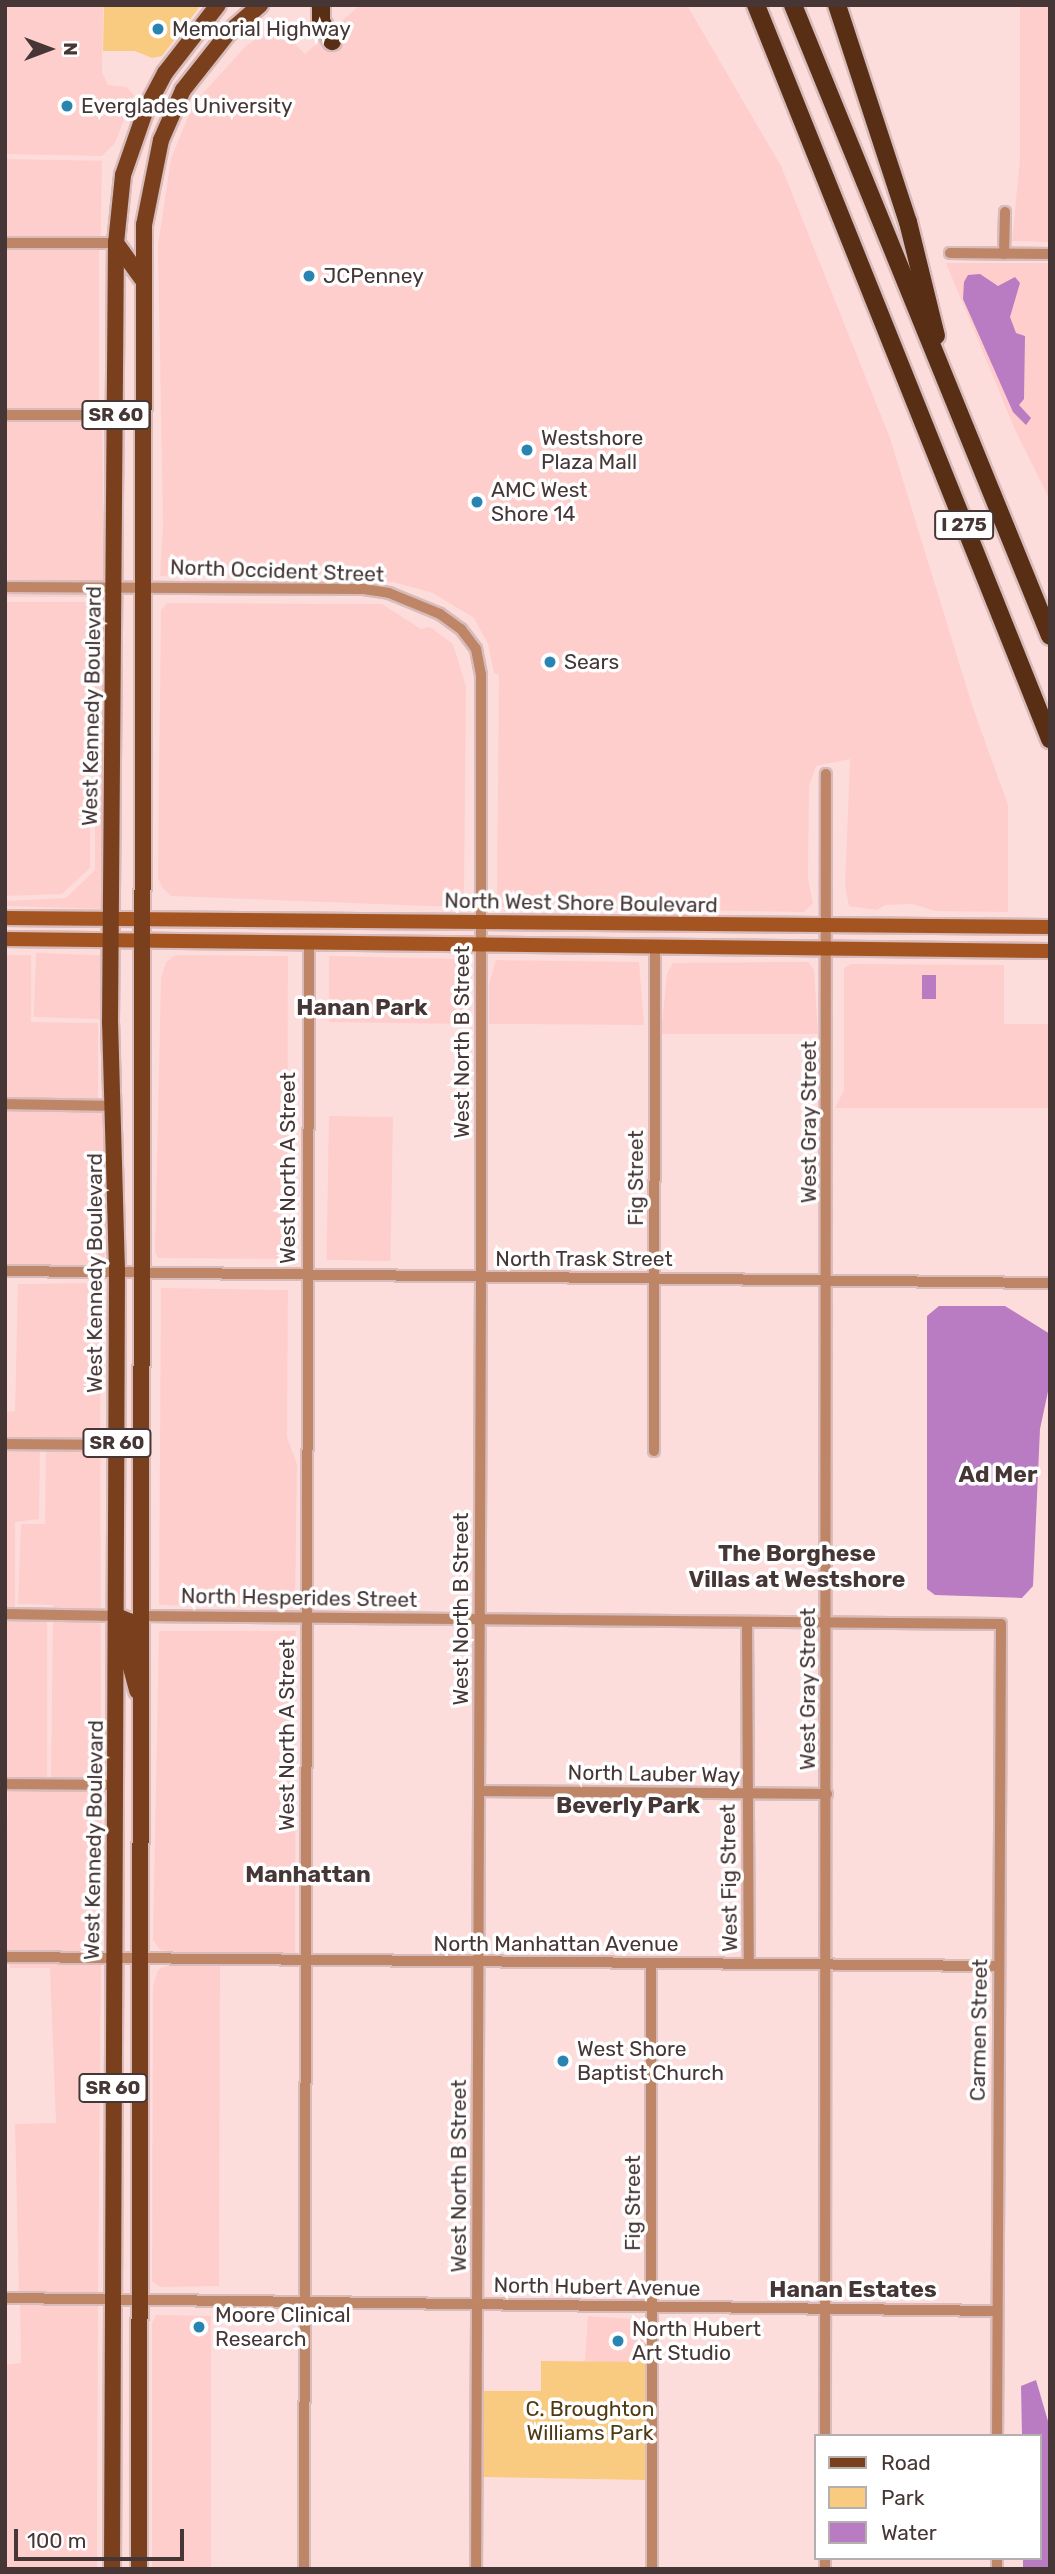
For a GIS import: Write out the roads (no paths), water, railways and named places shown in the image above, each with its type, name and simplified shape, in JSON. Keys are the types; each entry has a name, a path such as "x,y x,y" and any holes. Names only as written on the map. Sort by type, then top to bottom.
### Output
{"highway":[{"path":"321,5 321,20 332,41"},
{"name":"I 275","path":"756,5 1050,739"},
{"name":"I 275","path":"793,5 1050,636"},
{"path":"836,5 908,222 955,403"}],"main road":[{"name":"West Kennedy Boulevard","path":"112,2569 117,1271 115,1107 110,1045 116,243 128,156 165,72 218,5"},
{"name":"SR 60","path":"139,2569 144,918 143,281 147,193 160,140 195,73 252,8"},
{"path":"160,140 170,83 165,72"},
{"path":"116,243 143,281"},
{"path":"116,415 143,415"},
{"name":"North West Shore Boulevard","path":"5,918 1050,926"},
{"path":"5,939 655,948 1050,950"},
{"path":"117,1514 126,1552 128,1611 142,1616"},
{"path":"117,1616 129,1621 132,1677 142,1702"}],"street":[{"path":"1004,212 1004,254"},
{"path":"5,243 116,243"},
{"path":"950,253 1050,254"},
{"path":"5,415 116,415"},
{"name":"North Occident Street","path":"5,587 142,586 389,593 440,614 461,629 476,649"},
{"name":"West North B Street","path":"476,649 481,676 481,1791 477,1962 479,2305 476,2569"},
{"name":"West Gray Street","path":"825,2434 828,1280 826,774"},
{"name":"West North A Street","path":"304,2569 309,943"},
{"name":"Fig Street","path":"654,1451 655,948"},
{"path":"5,1104 115,1107"},
{"name":"North Trask Street","path":"5,1271 1050,1283"},
{"path":"5,1444 117,1445"},
{"path":"5,1614 117,1616"},
{"name":"North Hesperides Street","path":"142,1616 1001,1624"},
{"name":"West Fig Street","path":"747,1622 749,1964"},
{"name":"Carmen Street","path":"997,2434 1001,1624"},
{"path":"5,1784 116,1786"},
{"name":"North Lauber Way","path":"481,1791 827,1794"},
{"name":"North Manhattan Avenue","path":"5,1957 998,1966"},
{"name":"Fig Street","path":"651,1964 652,2569"},
{"name":"North Hubert Avenue","path":"5,2298 997,2311"}],"water":[{"path":"980,274 998,286 1015,277 1020,283 1010,317 1016,333 1025,336 1024,399 1019,405 1031,418 1026,425 1013,412 963,299 964,282 968,275"},
{"path":"922,975 936,975 936,999 922,999"},
{"path":"939,1306 1005,1306 1050,1334 1050,1382 1040,1429 1033,1586 1022,1598 935,1595 927,1589 927,1316"},
{"path":"1036,2380 1050,2428 1050,2569 1023,2569 1023,2560 1041,2560 1041,2434 1022,2434 1021,2386"}],"place":[{"name":"Memorial Highway","path":"158,29"},
{"name":"Everglades University","path":"67,106"},
{"name":"JCPenney","path":"309,276"},
{"name":"Westshore Plaza Mall","path":"527,450"},
{"name":"AMC West Shore 14","path":"477,502"},
{"name":"Sears","path":"550,662"},
{"name":"West Shore Baptist Church","path":"563,2061"},
{"name":"Moore Clinical Research","path":"199,2327"},
{"name":"North Hubert Art Studio","path":"618,2341"}],"district":[{"name":"Hanan Park","path":"362,1007"},
{"name":"Ad Mer","path":"998,1474"},
{"name":"The Borghese Villas at Westshore","path":"797,1566"},
{"name":"Beverly Park","path":"628,1805"},
{"name":"Manhattan","path":"308,1874"},
{"name":"Hanan Estates","path":"853,2289"}],"park label":[{"name":"C. Broughton Williams Park","path":"590,2421"}]}
